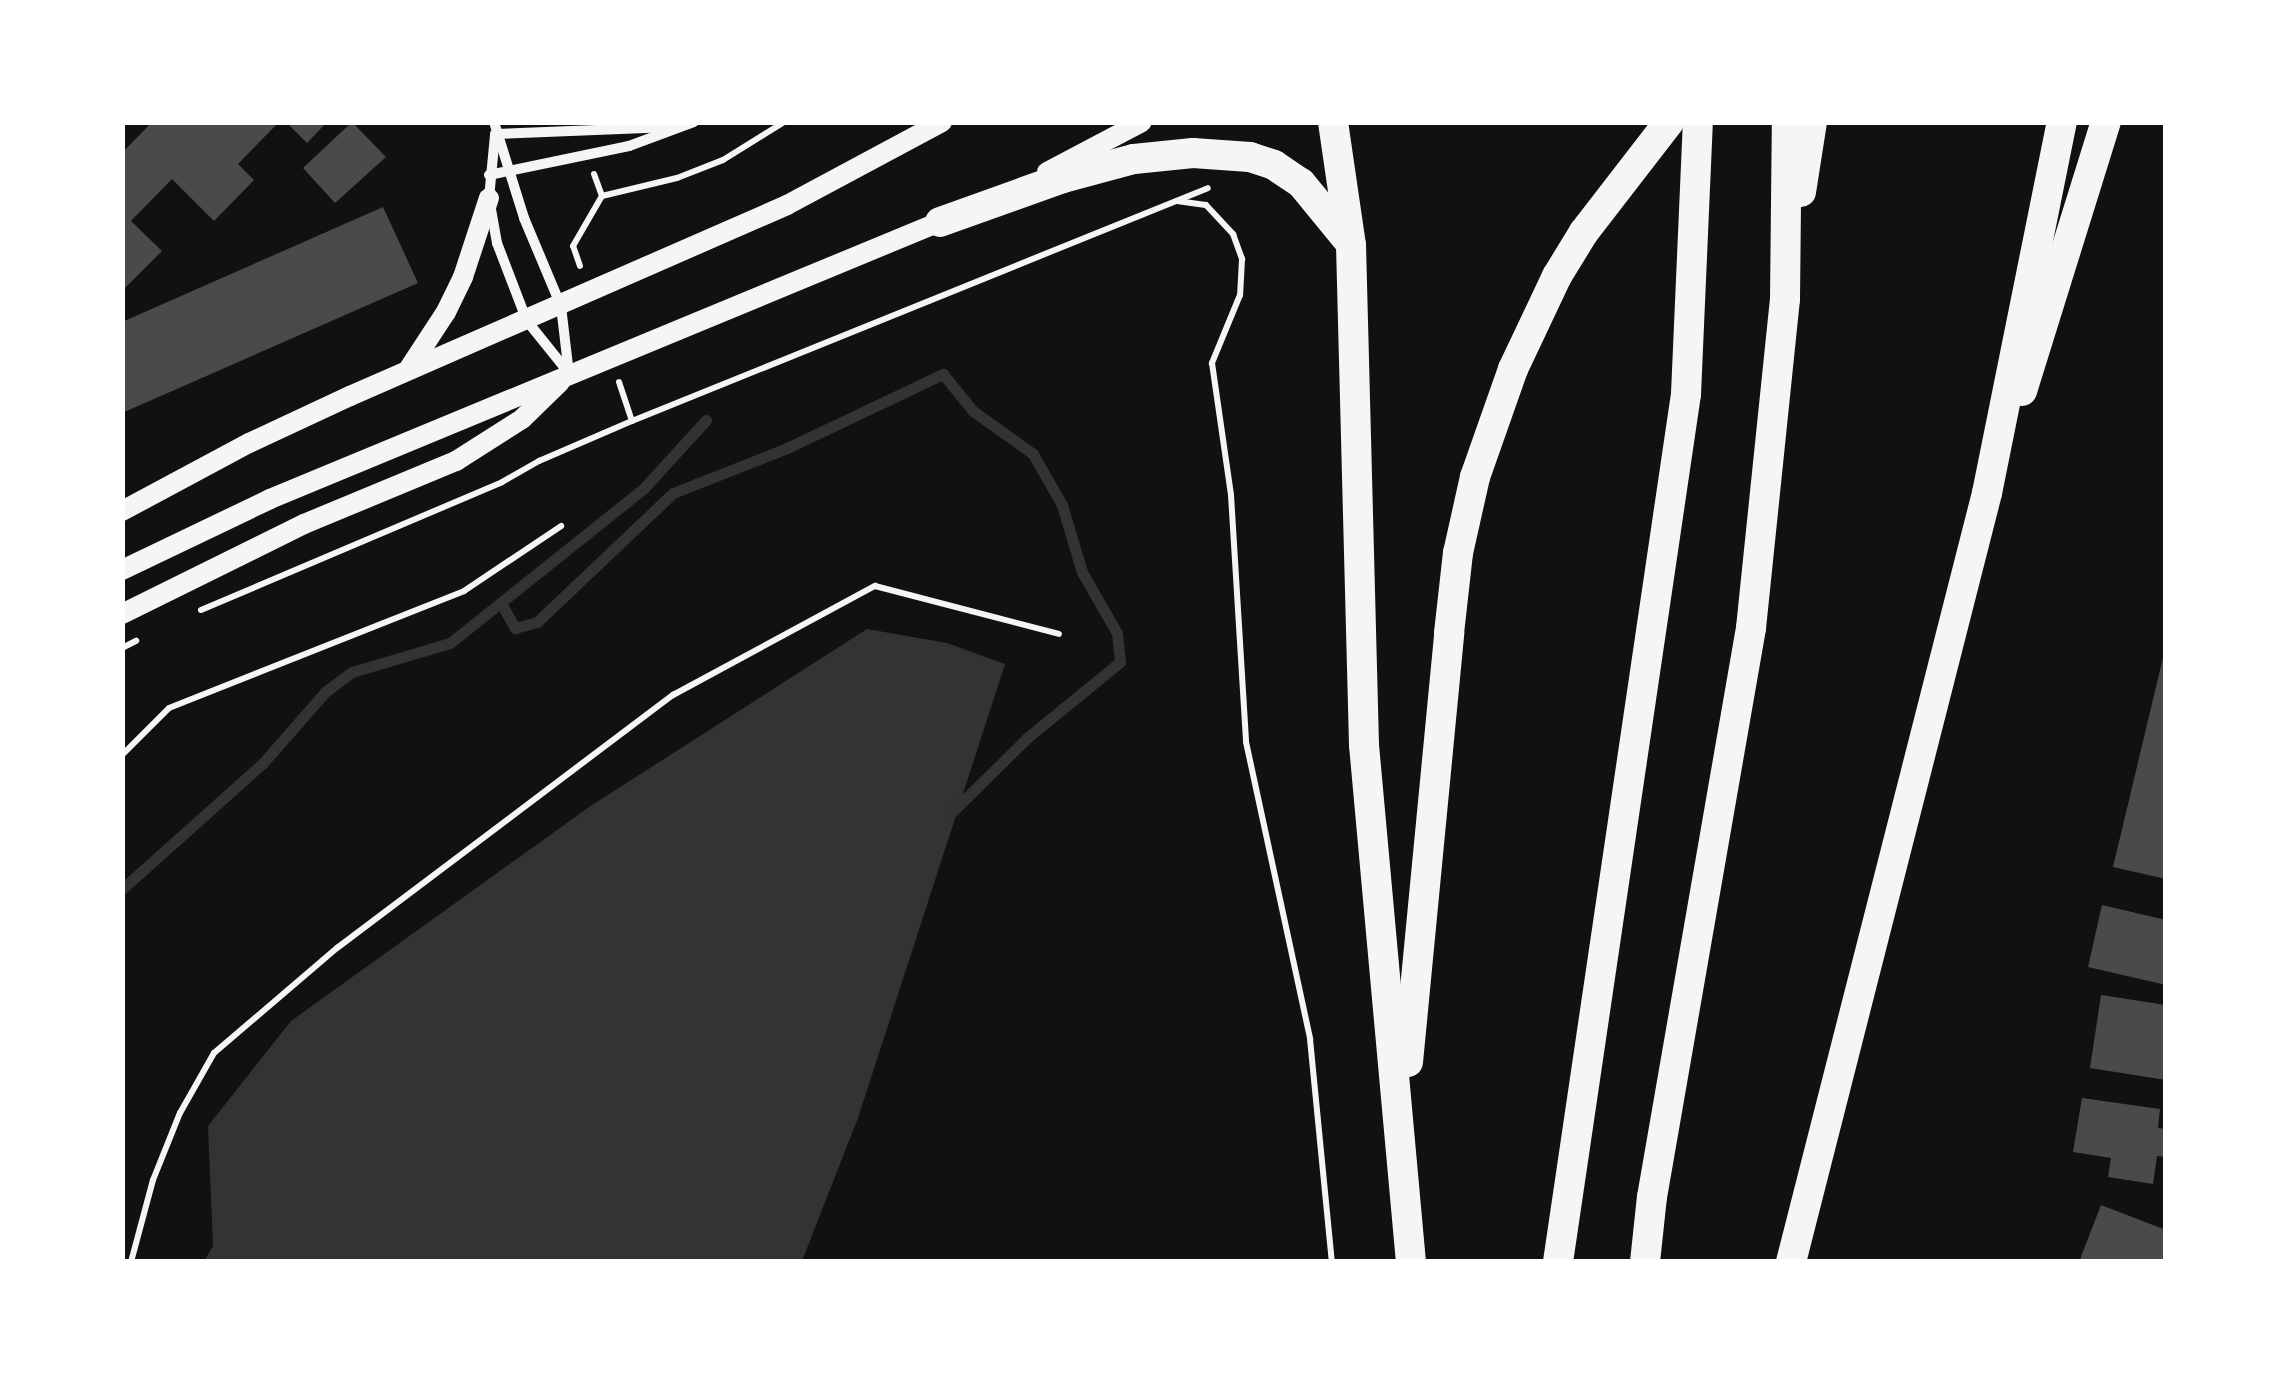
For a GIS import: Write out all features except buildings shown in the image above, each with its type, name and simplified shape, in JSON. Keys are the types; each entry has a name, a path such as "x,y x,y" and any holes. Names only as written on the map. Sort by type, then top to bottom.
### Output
{"highway":[{"path":"1333,122 1352,245 1364,744 1411,1262"},
{"path":"1402,1154 1420,904 1458,553 1475,477 1513,369 1557,276 1584,232 1669,122"},
{"path":"1558,1262 1686,394 1698,122"},
{"path":"1785,299 1787,122"},
{"path":"1645,1262 1656,1177 1751,628 1785,299 1812,122"},
{"path":"1791,1262 1987,494 2062,122"},
{"path":"1987,494 2077,223 2106,122"},
{"path":"2077,223 2104,164 2130,122"},
{"path":"940,222 1064,178 1134,160 1194,152 1250,157 1274,164 1301,183 1352,245"}],"main road":[{"path":"122,511 249,443 787,204 942,122"},
{"path":"122,570 270,499 940,222 1142,122"},
{"path":"407,371 455,294 489,198"},
{"path":"122,614 304,524 456,461 522,419 569,374"}],"street":[{"path":"494,128 690,124"},
{"path":"489,174 628,146 690,124"},
{"path":"494,128 561,306 569,374"},
{"path":"494,128 489,198 497,243 526,320 569,374"}],"path":[{"path":"572,246 602,196 677,178 723,160 784,122"},
{"path":"182,618 502,482 616,428 1153,208 1171,201 1206,204 1234,234 1242,259 1240,294 1212,363 1231,495 1246,742 1310,1039 1332,1262"},
{"path":"122,755 168,708 464,591 561,526"},
{"path":"131,1262 160,1163 180,1112 214,1053 337,948 673,696 875,586 1060,634"},
{"path":"122,648 150,634"}],"shaded area":[{"path":"867,629 947,643 1005,664 858,1118 802,1261 204,1261 213,1246 208,1126 291,1021 589,807"}],"waterway":[{"path":"501,603 515,628 537,622 673,493 787,448 943,374 973,411 1033,454 1062,505 1082,572 1117,633 1120,662 1028,737 951,813"},
{"path":"122,889 262,764 325,692 352,672 450,643 644,488 706,420"}]}
